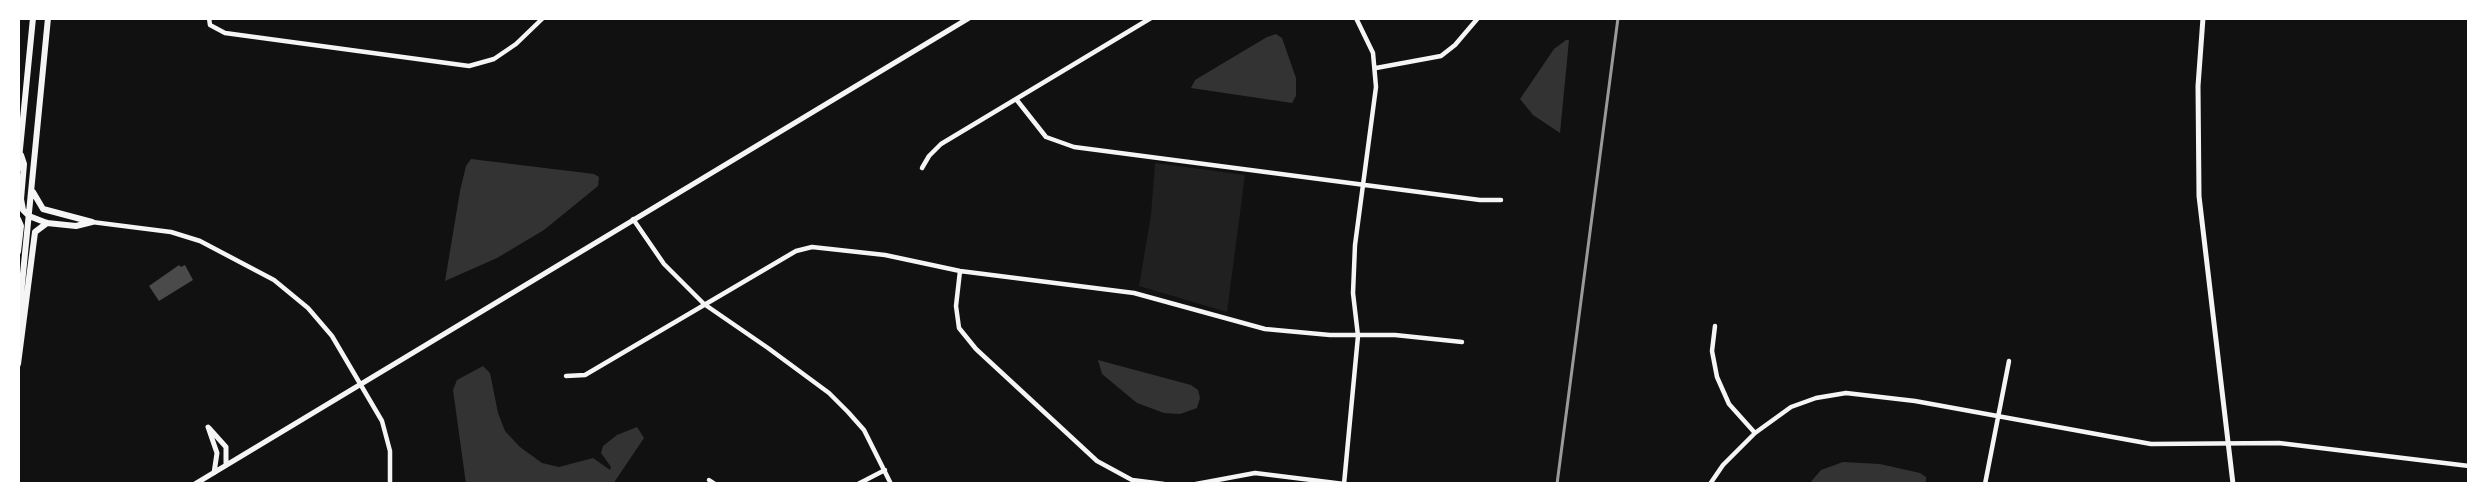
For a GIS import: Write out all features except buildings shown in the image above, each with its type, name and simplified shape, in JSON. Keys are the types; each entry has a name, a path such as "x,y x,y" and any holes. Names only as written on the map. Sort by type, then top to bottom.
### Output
{"main road":[{"path":"18,169 33,18"},
{"path":"18,325 48,18"},
{"path":"19,154 24,164 21,199 23,210 28,216 47,223 76,226 93,222"},
{"path":"32,189 37,202 43,209 93,222"},
{"path":"18,219 21,226 18,252"},
{"path":"18,364 35,232 47,223"}],"street":[{"path":"209,18 210,25 225,33 469,66 494,59 516,44 543,18"},
{"path":"195,484 969,18"},
{"path":"922,168 929,156 941,144 1151,18"},
{"path":"1196,484 1255,473 1344,484 1358,336 1353,270 1375,104 1376,68 1367,38 1356,18"},
{"path":"1376,68 1441,56 1455,45 1478,18"},
{"path":"2203,18 2198,96 2199,196 2233,484"},
{"path":"1016,99 1046,137 1058,143 1480,200 1501,200"},
{"path":"633,219 664,264 704,304 829,393 864,430 891,484"},
{"path":"93,222 171,232 200,241 274,280 318,319 332,336 384,424 390,451 390,484"},
{"path":"566,375 585,375 796,251 812,247 885,255 960,272 1134,293 1265,329 1358,336 1395,335 1462,342"},
{"path":"960,272 956,306 959,328 976,349 1097,461 1132,480 1164,484"},
{"path":"1715,326 1712,351 1718,377 1729,404 1755,433"},
{"path":"1985,484 2009,361"},
{"path":"1710,484 1723,465 1755,433 1791,408 1816,398 1846,393 1873,394 2151,444 2279,443 2469,466"},
{"path":"214,473 217,453 208,427 225,447 226,465"},
{"path":"858,484 885,470"},
{"path":"709,480 715,484"}],"shaded area":[{"path":"1276,34 1282,38 1296,78 1296,96 1292,103 1191,88 1195,80 1267,37"},
{"path":"1569,40 1560,133 1533,115 1520,99 1554,49"},
{"path":"471,159 594,174 599,177 598,186 544,230 497,258 445,281 460,191 466,166"},
{"path":"1155,163 1245,175 1227,312 1139,286 1151,215"},
{"path":"1098,360 1191,385 1198,390 1200,398 1197,408 1180,414 1164,413 1137,403 1102,374"},
{"path":"483,366 490,373 498,413 505,431 520,447 542,463 559,467 593,458 610,470 611,467 601,453 603,446 617,435 637,427 644,438 613,484 466,484 453,390 457,380"},
{"path":"1843,462 1880,464 1920,473 1926,477 1926,481 1922,484 1809,484 1821,470"}],"railway":[{"path":"1557,484 1618,18"}]}
